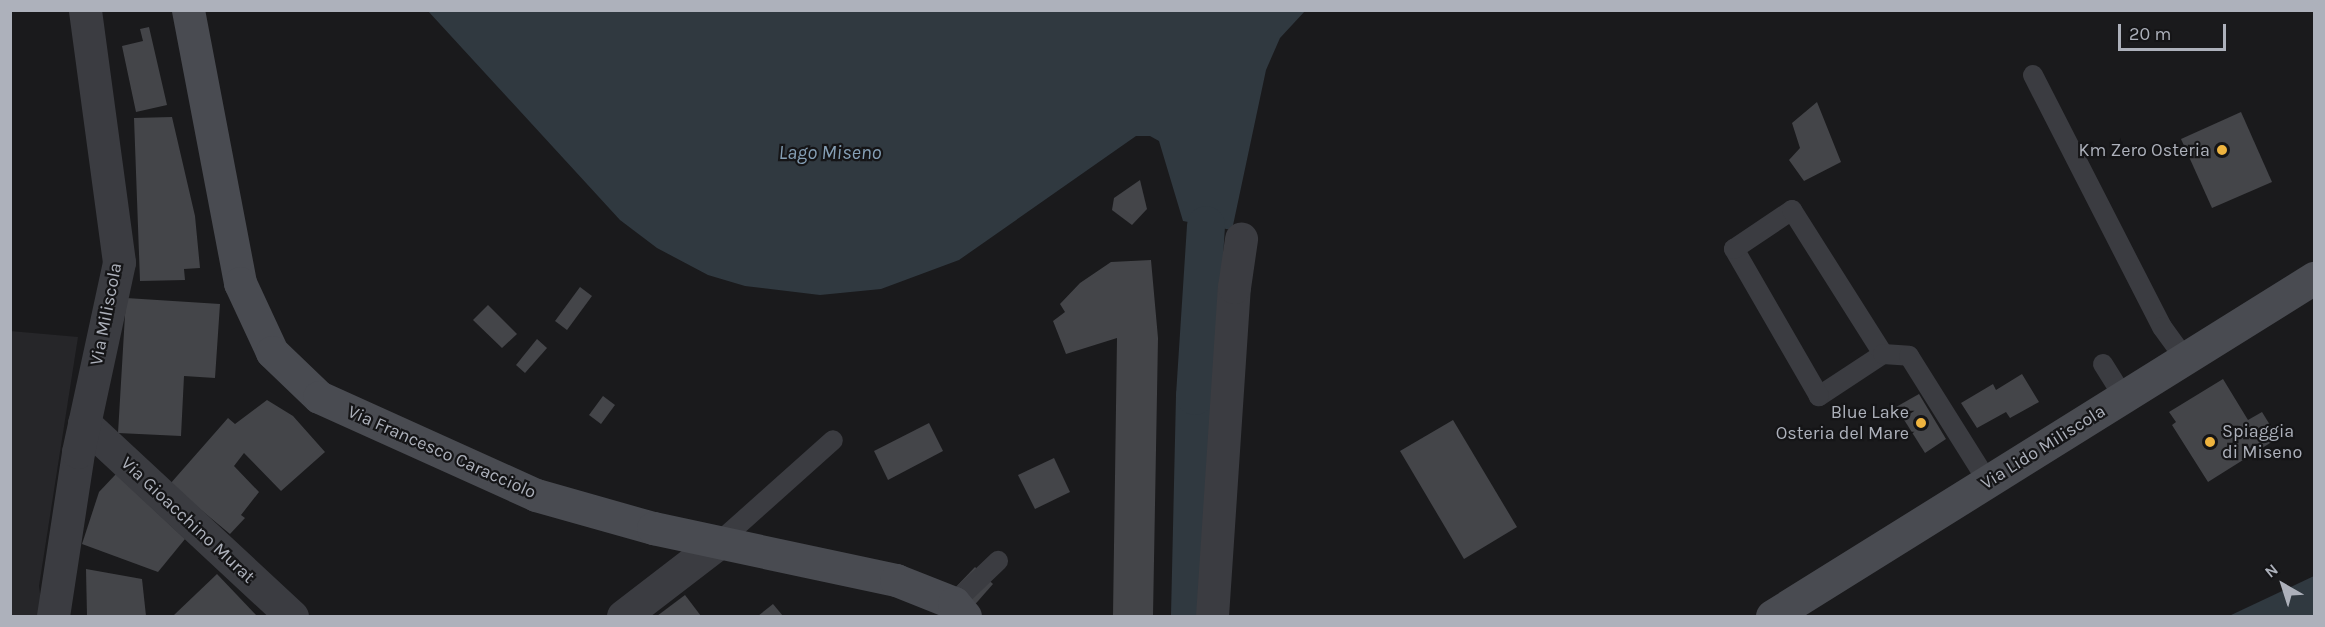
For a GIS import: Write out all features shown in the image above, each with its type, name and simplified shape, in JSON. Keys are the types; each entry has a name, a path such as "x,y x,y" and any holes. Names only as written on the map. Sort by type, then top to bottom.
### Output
{"main road":[{"name":"Via Francesco Caracciolo","path":"188,10 240,283 272,352 319,397 536,495 718,543 896,580 959,610"},
{"name":"Via Lido Miliscola","path":"1772,616 2314,278"}],"street":[{"name":"Via Miliscola","path":"53,616 84,423 119,262 86,10"},
{"path":"1212,616 1234,287 1241,239"},
{"name":"Via Gioacchino Murat","path":"84,423 292,616"},
{"path":"623,616 718,543"}],"lane":[{"path":"2033,75 2162,327 2184,359"},
{"path":"1883,354 1792,210 1734,249 1819,396 1883,354 1909,356 1988,482"},
{"path":"2103,364 2124,397"},
{"path":"718,543 833,440"},
{"path":"959,610 998,561"}],"shaded area":[{"path":"10,331 78,337 39,586 43,616 11,616"}],"water":[{"name":"Lago Miseno","path":"428,11 1305,11 1280,38 1266,70 1232,230 1183,221 1159,141 1150,136 1136,136 959,260 881,289 820,295 745,286 708,275 657,248 620,220"},
{"path":"2314,576 2314,616 2229,616"}],"building":[{"path":"149,27 167,105 136,112 122,46 143,41 140,29"},
{"path":"1817,102 1841,162 1804,181 1789,160 1800,148 1792,123"},
{"name":"Km Zero Osteria","path":"2241,112 2272,182 2212,208 2181,139"},
{"path":"172,117 195,216 200,268 184,269 185,280 140,281 134,118"},
{"path":"1140,180 1147,209 1132,225 1112,210 1114,198"},
{"path":"1151,260 1158,338 1153,616 1113,616 1117,338 1066,354 1053,321 1065,312 1060,304 1080,283 1111,262"},
{"path":"580,287 592,296 567,330 555,321"},
{"path":"126,298 220,304 215,378 184,376 181,436 118,433"},
{"path":"488,305 517,334 502,348 473,320"},
{"path":"537,339 547,348 525,373 516,365"},
{"path":"2022,374 2039,402 2010,418 2006,412 1977,428 1961,403 1993,384 1996,390"},
{"path":"2223,379 2248,420 2262,412 2278,438 2208,482 2172,425 2176,422 2169,412"},
{"name":"Blue Lake Osteria del Mare","path":"1919,394 1946,439 1925,453 1896,407"},
{"path":"603,396 615,405 601,424 589,415"},
{"path":"267,400 293,416 325,452 281,491 244,453 234,466 259,492 241,515 245,518 230,534 170,484 228,418 235,424"},
{"path":"1453,420 1517,527 1464,559 1400,451"},
{"path":"929,423 943,451 888,480 874,451"},
{"path":"1054,458 1070,492 1035,509 1018,475"},
{"path":"116,474 185,539 158,572 82,544 99,492"},
{"path":"975,567 993,584 971,609 952,591"},
{"path":"86,569 142,579 146,616 87,616"},
{"path":"217,574 257,616 174,615"},
{"path":"685,595 701,616 657,616"},
{"path":"773,604 783,616 758,616"}],"waterway":[{"path":"1190,616 1195,396 1206,225"}],"place":[{"name":"Km Zero Osteria","path":"2222,150"},
{"name":"Blue Lake Osteria del Mare","path":"1921,423"},
{"name":"Spiaggia di Miseno","path":"2210,442"}]}
